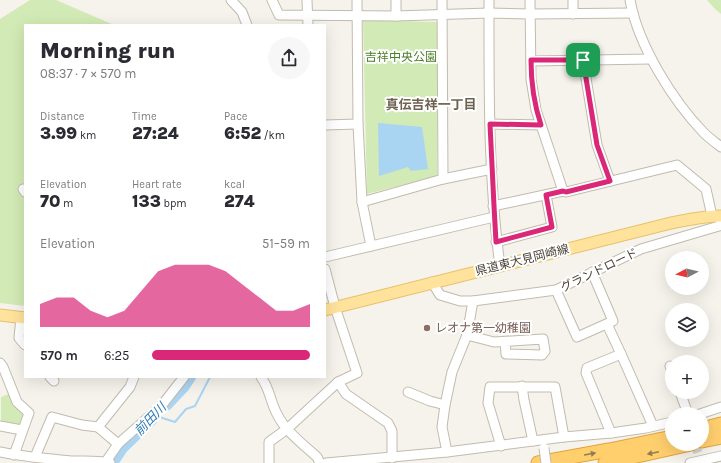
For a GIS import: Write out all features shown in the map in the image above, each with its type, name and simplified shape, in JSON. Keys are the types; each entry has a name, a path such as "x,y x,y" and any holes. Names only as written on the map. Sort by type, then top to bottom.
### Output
{"highway":[{"path":"709,427 721,424"},
{"path":"709,439 721,436"},
{"path":"538,463 665,438"},
{"path":"605,463 665,450"}],"main road":[{"name":"県道東大見岡崎線","path":"330,308 671,223 718,218"},
{"path":"0,314 23,318"}],"street":[{"path":"231,0 242,12 247,24"},
{"path":"272,0 279,15 396,16 489,13 633,13"},
{"path":"307,0 308,24"},
{"path":"357,0 358,124 362,202 371,246"},
{"path":"396,0 396,16"},
{"path":"442,0 443,179"},
{"path":"489,0 490,124 494,217 500,266"},
{"path":"530,0 531,79 536,110 563,191"},
{"path":"573,0 573,14"},
{"path":"630,0 633,13 651,59 682,107 705,134 721,147"},
{"path":"531,60 651,59"},
{"path":"583,60 597,145 610,181"},
{"path":"326,126 358,124"},
{"path":"490,124 541,125"},
{"path":"494,206 563,191 566,192 677,165 706,189 718,218"},
{"path":"362,202 443,179 492,169"},
{"path":"496,242 552,227 546,195"},
{"path":"326,257 494,217"},
{"name":"グランドロード","path":"432,282 440,296 460,301 473,301 556,290 641,249 719,226 718,218"},
{"path":"671,223 674,239"},
{"path":"556,290 577,337 613,321 592,272"},
{"path":"269,463 269,442 287,429 338,382 357,373 330,308 326,275"},
{"path":"447,452 442,427 445,404 452,372 467,335 473,301"},
{"path":"23,318 19,338 24,343"},
{"path":"607,324 653,426"},
{"path":"467,335 494,342 505,342"},
{"path":"611,433 586,373 587,368 621,354"},
{"path":"0,363 18,402 29,413 14,455"},
{"path":"98,427 130,387 134,378"},
{"path":"0,452 14,455 107,463 118,444 162,405 183,378"},
{"path":"262,378 267,385 277,415 287,429 317,458 320,463"},
{"path":"338,382 346,394 388,423 392,431 388,460"},
{"path":"501,446 488,403 490,386 555,387 564,437"},
{"path":"522,386 524,400 546,463"},
{"path":"408,392 430,401 445,404"},
{"path":"709,411 721,407"},
{"path":"35,457 52,417 82,425 98,427 118,444"},
{"path":"326,463 388,460 447,452 540,443 564,437 611,433 665,423"},
{"path":"0,426 22,430"},
{"path":"700,461 721,456"}],"green space":[{"path":"30,0 56,0 112,24 24,24 24,306 0,303 0,19"},
{"path":"707,0 721,0 721,14 714,8"},
{"name":"吉祥中央公園","path":"363,20 437,22 437,176 367,194"},
{"path":"11,393 26,414 22,426 1,424 1,397"}],"water":[{"path":"378,123 422,127 428,169 411,171 408,167 379,176"}],"waterway":[{"name":"前田川","path":"166,405 189,378"},
{"path":"156,416 175,422 186,409 195,406 209,378"},
{"name":"前田川","path":"112,463 122,448 153,418"}],"tunnel":[{"path":"697,451 699,456"}],"place":[{"name":"レオナ第一幼稚園","path":"427,328"}],"district":[{"name":"真伝吉祥一丁目","path":"431,104"}],"route":[{"path":"531,60 583,60 597,145 610,181 566,192 563,191 546,195 553,226 551,228 496,242 490,124 541,125 536,110 531,79 531,60"}]}
